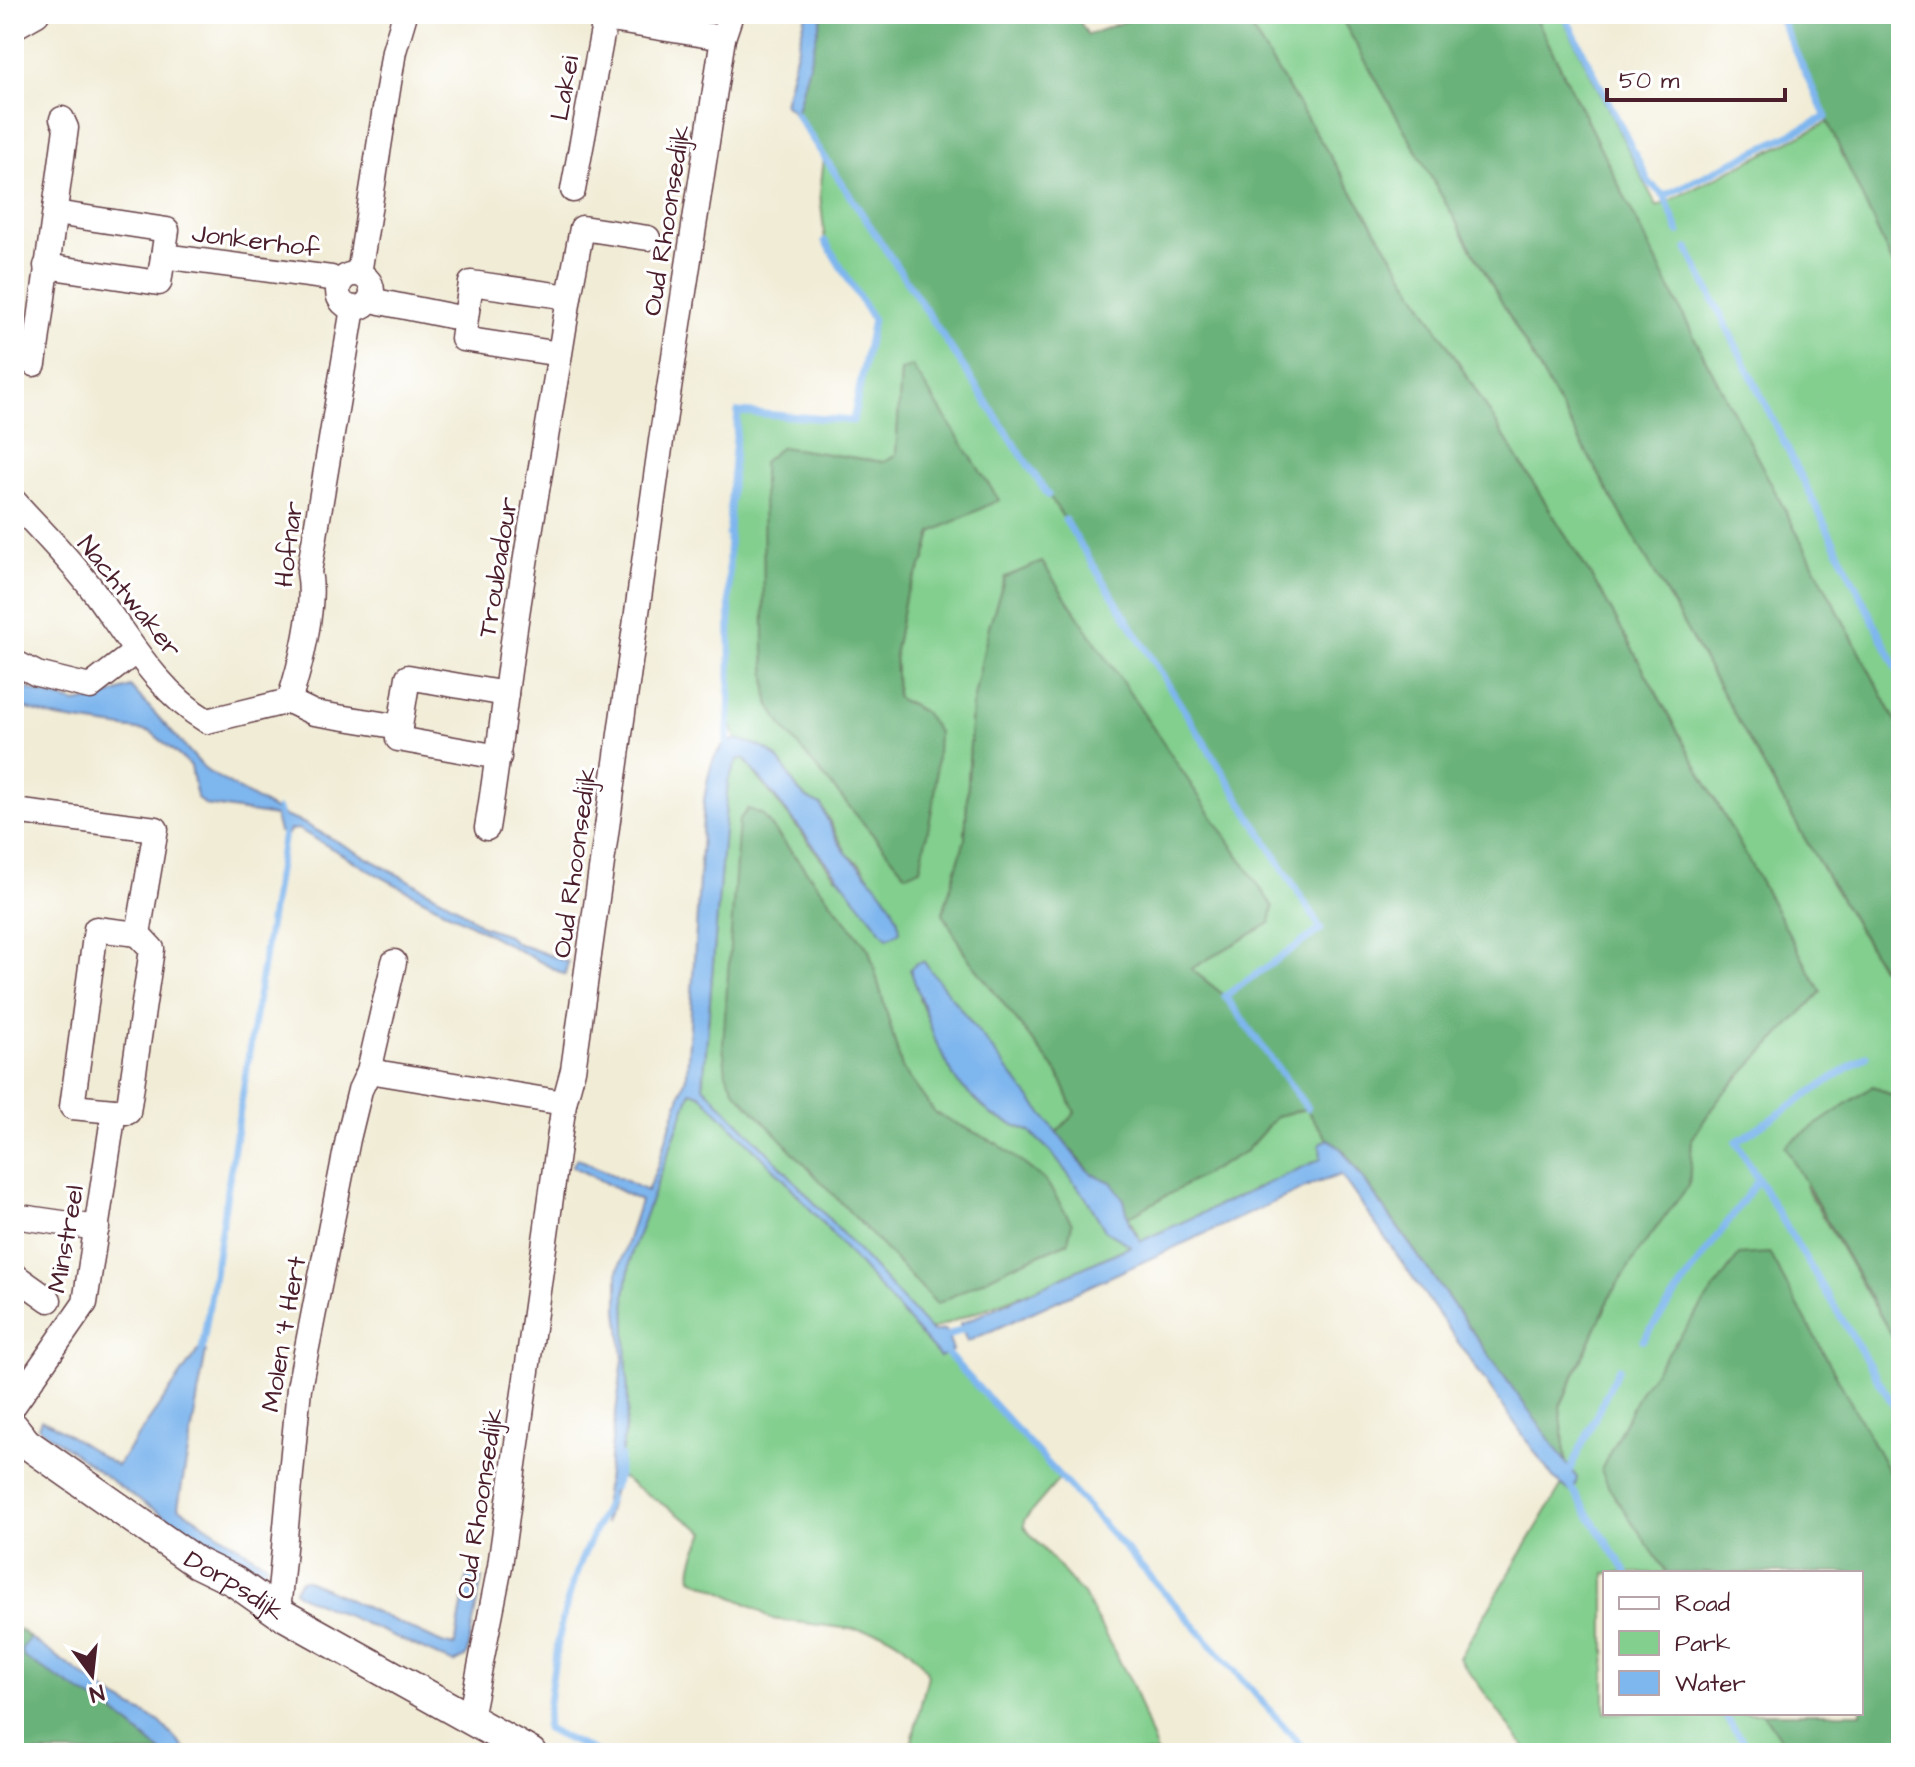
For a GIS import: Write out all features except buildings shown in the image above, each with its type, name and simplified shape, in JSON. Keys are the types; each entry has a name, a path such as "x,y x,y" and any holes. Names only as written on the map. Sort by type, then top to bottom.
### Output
{"street":[{"path":"14,27 37,14"},
{"path":"405,14 394,51 349,278 371,283 362,303 380,302 465,319"},
{"name":"Oud Rhoonsedijk","path":"470,1718 500,1566 661,441 723,38 731,14"},
{"name":"Lakei","path":"573,190 605,19 723,38"},
{"path":"34,364 66,128 62,119"},
{"name":"Jonkerhof","path":"46,266 159,283 167,230 55,213"},
{"name":"Troubadour","path":"487,828 543,448 582,228 648,238"},
{"name":"Jonkerhof","path":"163,256 349,278"},
{"path":"560,354 463,339 465,319 471,283 569,297"},
{"name":"Hofnar","path":"289,701 312,587 309,572 362,303"},
{"name":"Nachtwaker","path":"14,501 93,591 135,652 189,711 207,721 289,701"},
{"path":"14,662 37,674 90,687 135,652"},
{"path":"499,757 398,739 408,677 506,694"},
{"path":"289,701 314,713 400,727"},
{"name":"Minstreel","path":"14,811 156,829 138,934 152,949 128,1112 114,1111 85,1303 14,1405"},
{"path":"114,1111 72,1107 96,929 138,934"},
{"name":"Molen 't Hert","path":"278,1612 299,1388 348,1139 360,1090 369,1071 394,962"},
{"path":"369,1071 564,1103"},
{"path":"14,1216 97,1228"},
{"path":"14,1275 49,1300"},
{"name":"Dorpsdijk","path":"14,1428 26,1443 185,1555 234,1581 278,1612 531,1753"}],"green space":[{"path":"822,14 1075,14 1088,35 1144,14 1242,14 1602,594 1821,992 1718,1099 1692,1139 1689,1185 1613,1291 1560,1406 1566,1463 1343,1150 1328,1140 1306,1109 1277,1116 1246,1151 1128,1217 1124,1200 1111,1182 1092,1174 1056,1133 1075,1113 1059,1075 965,954 943,913 965,839 972,707 989,626 1005,577 1042,562 1273,907 1270,923 1191,969 1225,996 1321,929 1065,520 796,114"},
{"path":"1242,14 1339,14 1802,834 1881,968 1901,957 1901,1100 1873,1086 1805,1186 1901,1352 1901,1753 1529,1753 1459,1658 1562,1485 1572,1493 1577,1478 1566,1463 1560,1407 1613,1291 1689,1185 1692,1139 1718,1099 1821,992 1602,594"},
{"path":"1339,14 1534,14 1696,341 1901,731 1901,957 1882,968 1802,834"},
{"path":"1534,14 1561,14 1657,207 1828,122 1901,282 1901,731 1696,341"},
{"path":"1778,14 1901,14 1901,282"},
{"path":"824,158 1065,520 1321,929 1225,996 1191,969 1270,923 972,707 965,840 943,913 965,954 1059,1075 1075,1113 1056,1133 924,962 919,999 956,1081 993,1116 1029,1131 1053,1149 1105,1230 1131,1246 1039,1288 930,1330 778,1163 703,1086 728,781 737,760 743,758 835,876 873,883 861,865 847,854 821,805 799,791 769,751 736,739 730,721 730,512 738,412 852,420 873,321 825,241 820,193","holes":["901,371 932,532 925,559 905,597 895,651 897,698 924,712 768,702 764,651 764,462 781,447 884,462 896,455","748,809 762,814 869,950 902,1068 935,1113 998,1144 1068,1242 1010,1267"]},
{"path":"912,366 999,500 932,532 925,559 905,597 895,651 897,698 924,712 938,732 935,795 920,869 906,874 784,729 768,702 764,651 763,462 781,447 883,462 896,455 901,371"},
{"path":"748,809 761,814 869,950 902,1068 935,1113 998,1144 1046,1181 1072,1223 1068,1242 937,1304 735,1091 726,1073 723,1045 739,820"},
{"path":"1873,1086 1901,1100 1901,1352 1785,1146"},
{"path":"691,1091 700,1094 783,1178 940,1357 948,1353 1061,1477 1024,1520 1024,1527 1083,1594 1133,1686 1157,1753 909,1753 928,1675 909,1650 883,1633 772,1619 752,1606 692,1578 693,1561 705,1532 618,1475 628,1410 625,1294 632,1251"},
{"path":"1307,1108 1329,1139 1321,1159 1141,1241 1128,1217 1246,1151 1277,1116"},
{"path":"1769,1253 1901,1494 1901,1753 1790,1753 1764,1715 1863,1715 1863,1571 1666,1571 1609,1488 1601,1470 1641,1390 1739,1255"},
{"path":"19,1629 30,1638 21,1650 115,1713 163,1753 14,1753 14,1634"}],"water":[{"path":"806,14 822,14 796,114 784,104"},
{"path":"14,685 76,703 131,687 207,771 454,905 482,926 505,934 516,943 568,962 565,975 298,829 290,830 288,834 279,832 275,816 206,805 197,798 191,766 151,732 57,718 14,705"},
{"path":"736,739 769,751 799,791 821,805 844,851 888,900 900,932 887,938 744,758 737,760 728,781 703,1086 778,1163 932,1332 945,1330 953,1350 940,1357 783,1178 700,1094 691,1091 632,1251 625,1294 628,1410 618,1473 605,1524 605,1510 608,1508 604,1503 623,1359 618,1271 640,1201 572,1166 577,1158 647,1191 657,1168 687,1073 707,781 715,756 727,743"},
{"path":"924,962 1083,1166 1092,1174 1111,1182 1124,1200 1130,1225 1141,1241 1321,1159 1320,1143 1329,1139 1342,1150 1577,1478 1573,1493 1553,1478 1341,1175 1316,1183 967,1342 960,1324 1131,1246 1105,1230 1087,1199 1050,1151 1029,1131 993,1116 956,1081 936,1042 910,969"},
{"path":"199,1349 206,1351 178,1507 266,1564 264,1573 255,1571 134,1497 38,1427 41,1420 51,1424 117,1466"},
{"path":"467,1576 482,1578 467,1653 454,1663 294,1590 301,1580 307,1580 442,1643 455,1646"},
{"path":"30,1638 117,1699 160,1722 189,1753 163,1753 115,1713 25,1658 21,1650"}],"waterway":[{"path":"1564,14 1649,182 1664,196"},
{"path":"1679,232 1664,196 1826,117 1778,14"},
{"path":"796,114 1048,495"},
{"path":"726,752 730,691 730,511 738,412 853,421 873,320 825,241"},
{"path":"1688,249 1901,677"},
{"path":"1065,520 1321,929 1225,996 1307,1108"},
{"path":"202,1350 284,833 278,810"},
{"path":"1866,1056 1736,1142 1901,1418"},
{"path":"1643,1340 1758,1180"},
{"path":"942,1339 967,1327"},
{"path":"942,1348 1308,1753"},
{"path":"1568,1474 1619,1368"},
{"path":"614,1487 620,1456"},
{"path":"1570,1486 1626,1571"},
{"path":"597,1753 546,1729 566,1606 579,1566 609,1499"},
{"path":"1724,1715 1751,1753"}]}
